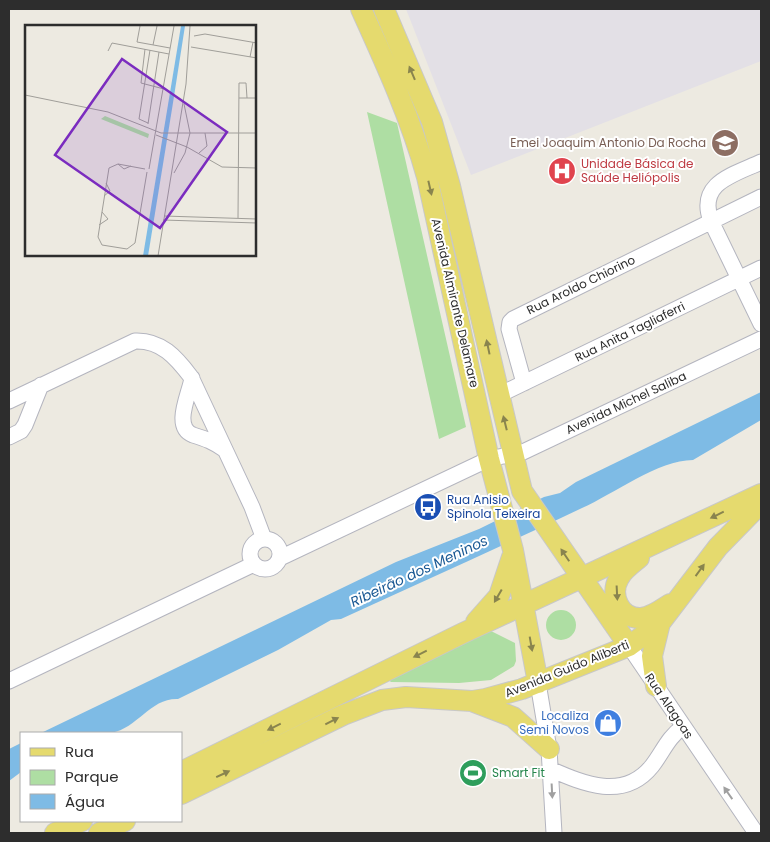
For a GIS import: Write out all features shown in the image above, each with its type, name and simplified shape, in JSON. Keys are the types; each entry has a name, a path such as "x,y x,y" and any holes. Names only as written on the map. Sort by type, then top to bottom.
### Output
{"main road":[{"name":"Avenida Almirante Delamare","path":"361,9 401,100 417,141 427,177 489,459 513,549 538,683"},
{"name":"Avenida Almirante Delamare","path":"384,9 432,122 450,186 522,491 582,578"},
{"path":"401,100 406,94 413,98 425,126 436,165 450,186"},
{"path":"182,772 463,633 656,545 761,494"},
{"name":"Avenida Guido Aliberti","path":"182,794 343,715 382,700 406,697 472,701 500,696 538,683 629,646 660,623 718,547 761,503"},
{"path":"656,545 620,575 615,592 619,606 629,615 643,618 654,614 684,594"},
{"path":"463,633 487,612 499,596 513,549"},
{"name":"Rua Alagoas","path":"582,578 629,646"},
{"path":"587,663 605,644 610,618"},
{"path":"656,686 652,652 660,623"},
{"path":"472,701 513,717 550,759"},
{"path":"57,833 80,822"},
{"path":"86,822 92,833"},
{"path":"99,833 123,822"}],"street":[{"path":"761,162 713,188 706,203 711,221 761,324"},
{"name":"Rua Aroldo Chiorino","path":"524,383 509,329 510,322 513,319 761,197"},
{"name":"Rua Anita Tagliaferri","path":"499,395 761,268"},
{"name":"Avenida Michel Saliba","path":"280,558 489,459 514,455 761,339"},
{"path":"9,401 135,341 156,343 178,359 192,378 264,539 277,545 280,558 277,563 268,569 263,569 254,564 250,550 255,542 264,539"},
{"path":"192,378 182,419 186,428 192,434 211,440 226,451"},
{"path":"9,437 21,431 25,425 41,385"},
{"path":"9,681 254,564"},
{"name":"Rua Alagoas","path":"629,646 756,833"},
{"path":"538,683 550,759 554,833"},
{"path":"550,759 581,783 597,787 624,785 649,770 672,736 683,726"}],"shaded area":[{"path":"406,9 761,9 761,61 471,175"}],"green space":[{"path":"367,112 397,123 466,427 439,439"},
{"path":"561,610 571,615 576,625 571,635 561,640 551,635 546,625 551,615"},
{"path":"489,630 515,643 516,661 514,666 491,680 459,683 391,682 386,678"}],"water":[{"name":"Ribeirão dos Meninos","path":"761,392 761,420 693,460 679,461 651,471 595,502 522,536 341,619 331,620 278,650 178,699 160,703 120,730 114,732 43,732 396,562 479,529 544,497 560,493 576,482"},
{"path":"20,744 20,773 9,781 9,749"}],"place":[{"name":"Emei Joaquim Antonio Da Rocha","path":"725,143"},
{"name":"Unidade Básica de Saúde Heliópolis","path":"562,171"},
{"name":"Rua Anisio Spinola Teixeira","path":"428,507"},
{"name":"Localiza Semi Novos","path":"608,723"},
{"name":"Smart Fit","path":"473,773"}]}
